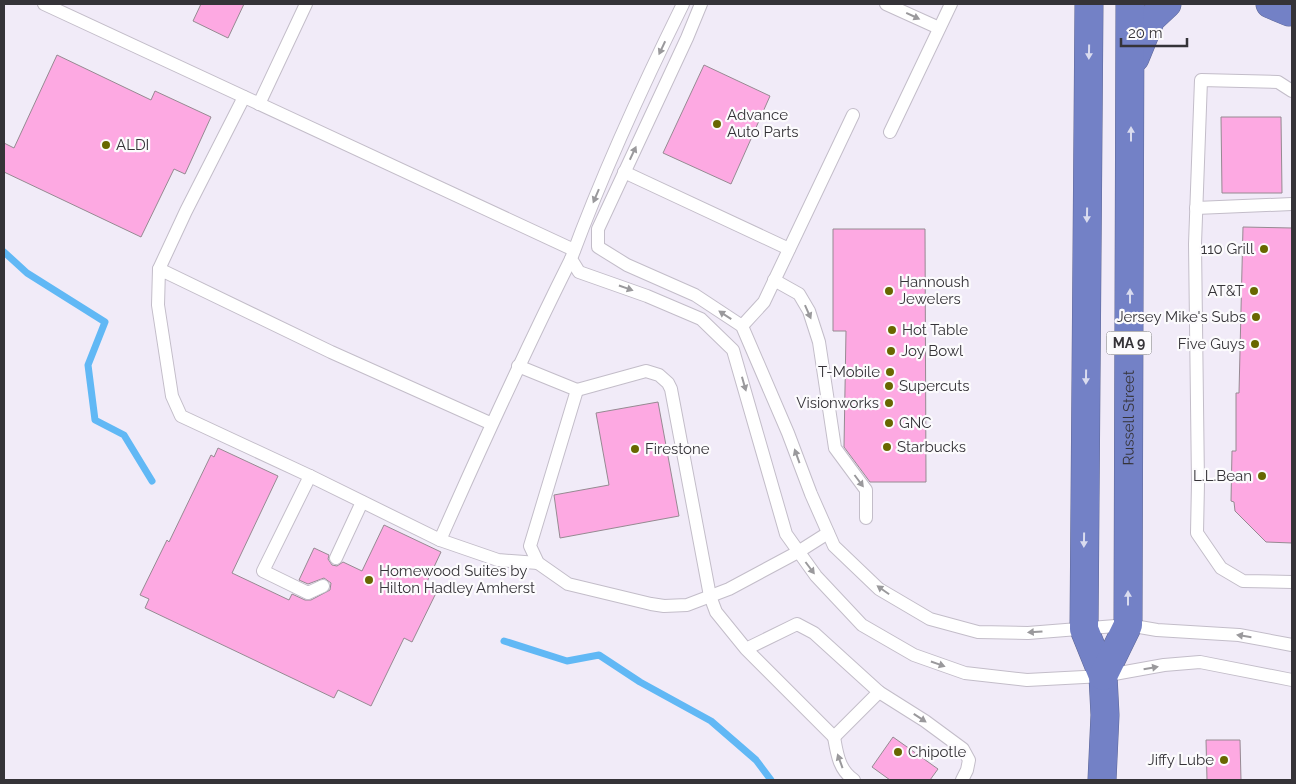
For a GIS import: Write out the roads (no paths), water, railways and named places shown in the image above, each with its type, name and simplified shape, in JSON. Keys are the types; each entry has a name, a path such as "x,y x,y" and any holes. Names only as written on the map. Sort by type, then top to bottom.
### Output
{"highway":[{"name":"Russell Street","path":"1089,4 1084,629 1103,676 1105,716 1102,780"},
{"name":"Russell Street","path":"1103,676 1128,625 1130,4"},
{"path":"1131,66 1151,19 1167,4"}],"lane":[{"path":"44,4 259,104 572,254 580,272 647,296 701,319 733,350 786,534 816,576 862,625 914,655 965,673 1027,680 1103,676 1164,665 1200,662 1292,680"},
{"path":"259,104 306,4"},
{"path":"440,540 518,366 572,254 645,83 683,4"},
{"path":"701,4 598,229 598,247 627,264 695,295 742,326 834,546 879,589 930,619 978,632 1028,633 1128,625 1157,630 1239,635 1292,645"},
{"path":"886,4 939,28"},
{"path":"890,132 951,4"},
{"path":"1292,91 1278,82 1201,80 1195,244 1197,533 1221,568 1243,581 1292,582"},
{"path":"244,97 159,268 158,305 172,396 181,416 310,476 440,540 498,560 538,564 568,584 651,604 664,606 687,605 729,589 798,552 828,533"},
{"path":"742,326 764,302 854,115"},
{"path":"624,172 789,249"},
{"path":"1196,208 1292,204"},
{"path":"159,268 331,352 492,424"},
{"path":"774,280 799,294 809,311 819,342 835,448 866,490 866,518"},
{"path":"518,366 577,390 646,371 659,375 668,383 671,389 710,596 716,612 746,649 834,737 839,761 846,775 854,780"},
{"path":"538,564 530,546 577,390"},
{"path":"310,476 263,571 308,593 323,586"},
{"path":"336,558 362,502"},
{"path":"746,649 797,624 814,633 879,692 925,721 963,749 969,760 962,780"},
{"path":"834,737 879,692"}],"waterway":[{"path":"4,252 27,273 105,322 88,365 95,420 124,435 152,481"},
{"path":"504,641 567,661 599,655 640,682 711,721 756,760 771,780"}],"place":[{"name":"Advance Auto Parts","path":"717,124"},
{"name":"ALDI","path":"106,145"},
{"name":"110 Grill","path":"1264,249"},
{"name":"Hannoush Jewelers","path":"889,291"},
{"name":"AT&T","path":"1254,291"},
{"name":"Jersey Mike's Subs","path":"1256,317"},
{"name":"Hot Table","path":"892,330"},
{"name":"Five Guys","path":"1255,344"},
{"name":"Joy Bowl","path":"891,351"},
{"name":"T-Mobile","path":"890,372"},
{"name":"Supercuts","path":"889,386"},
{"name":"Visionworks","path":"889,403"},
{"name":"GNC","path":"889,423"},
{"name":"Starbucks","path":"887,447"},
{"name":"Firestone","path":"635,449"},
{"name":"L.L.Bean","path":"1262,476"},
{"name":"Homewood Suites by Hilton Hadley Amherst","path":"369,580"},
{"name":"Chipotle","path":"898,752"},
{"name":"Jiffy Lube","path":"1224,760"}]}
